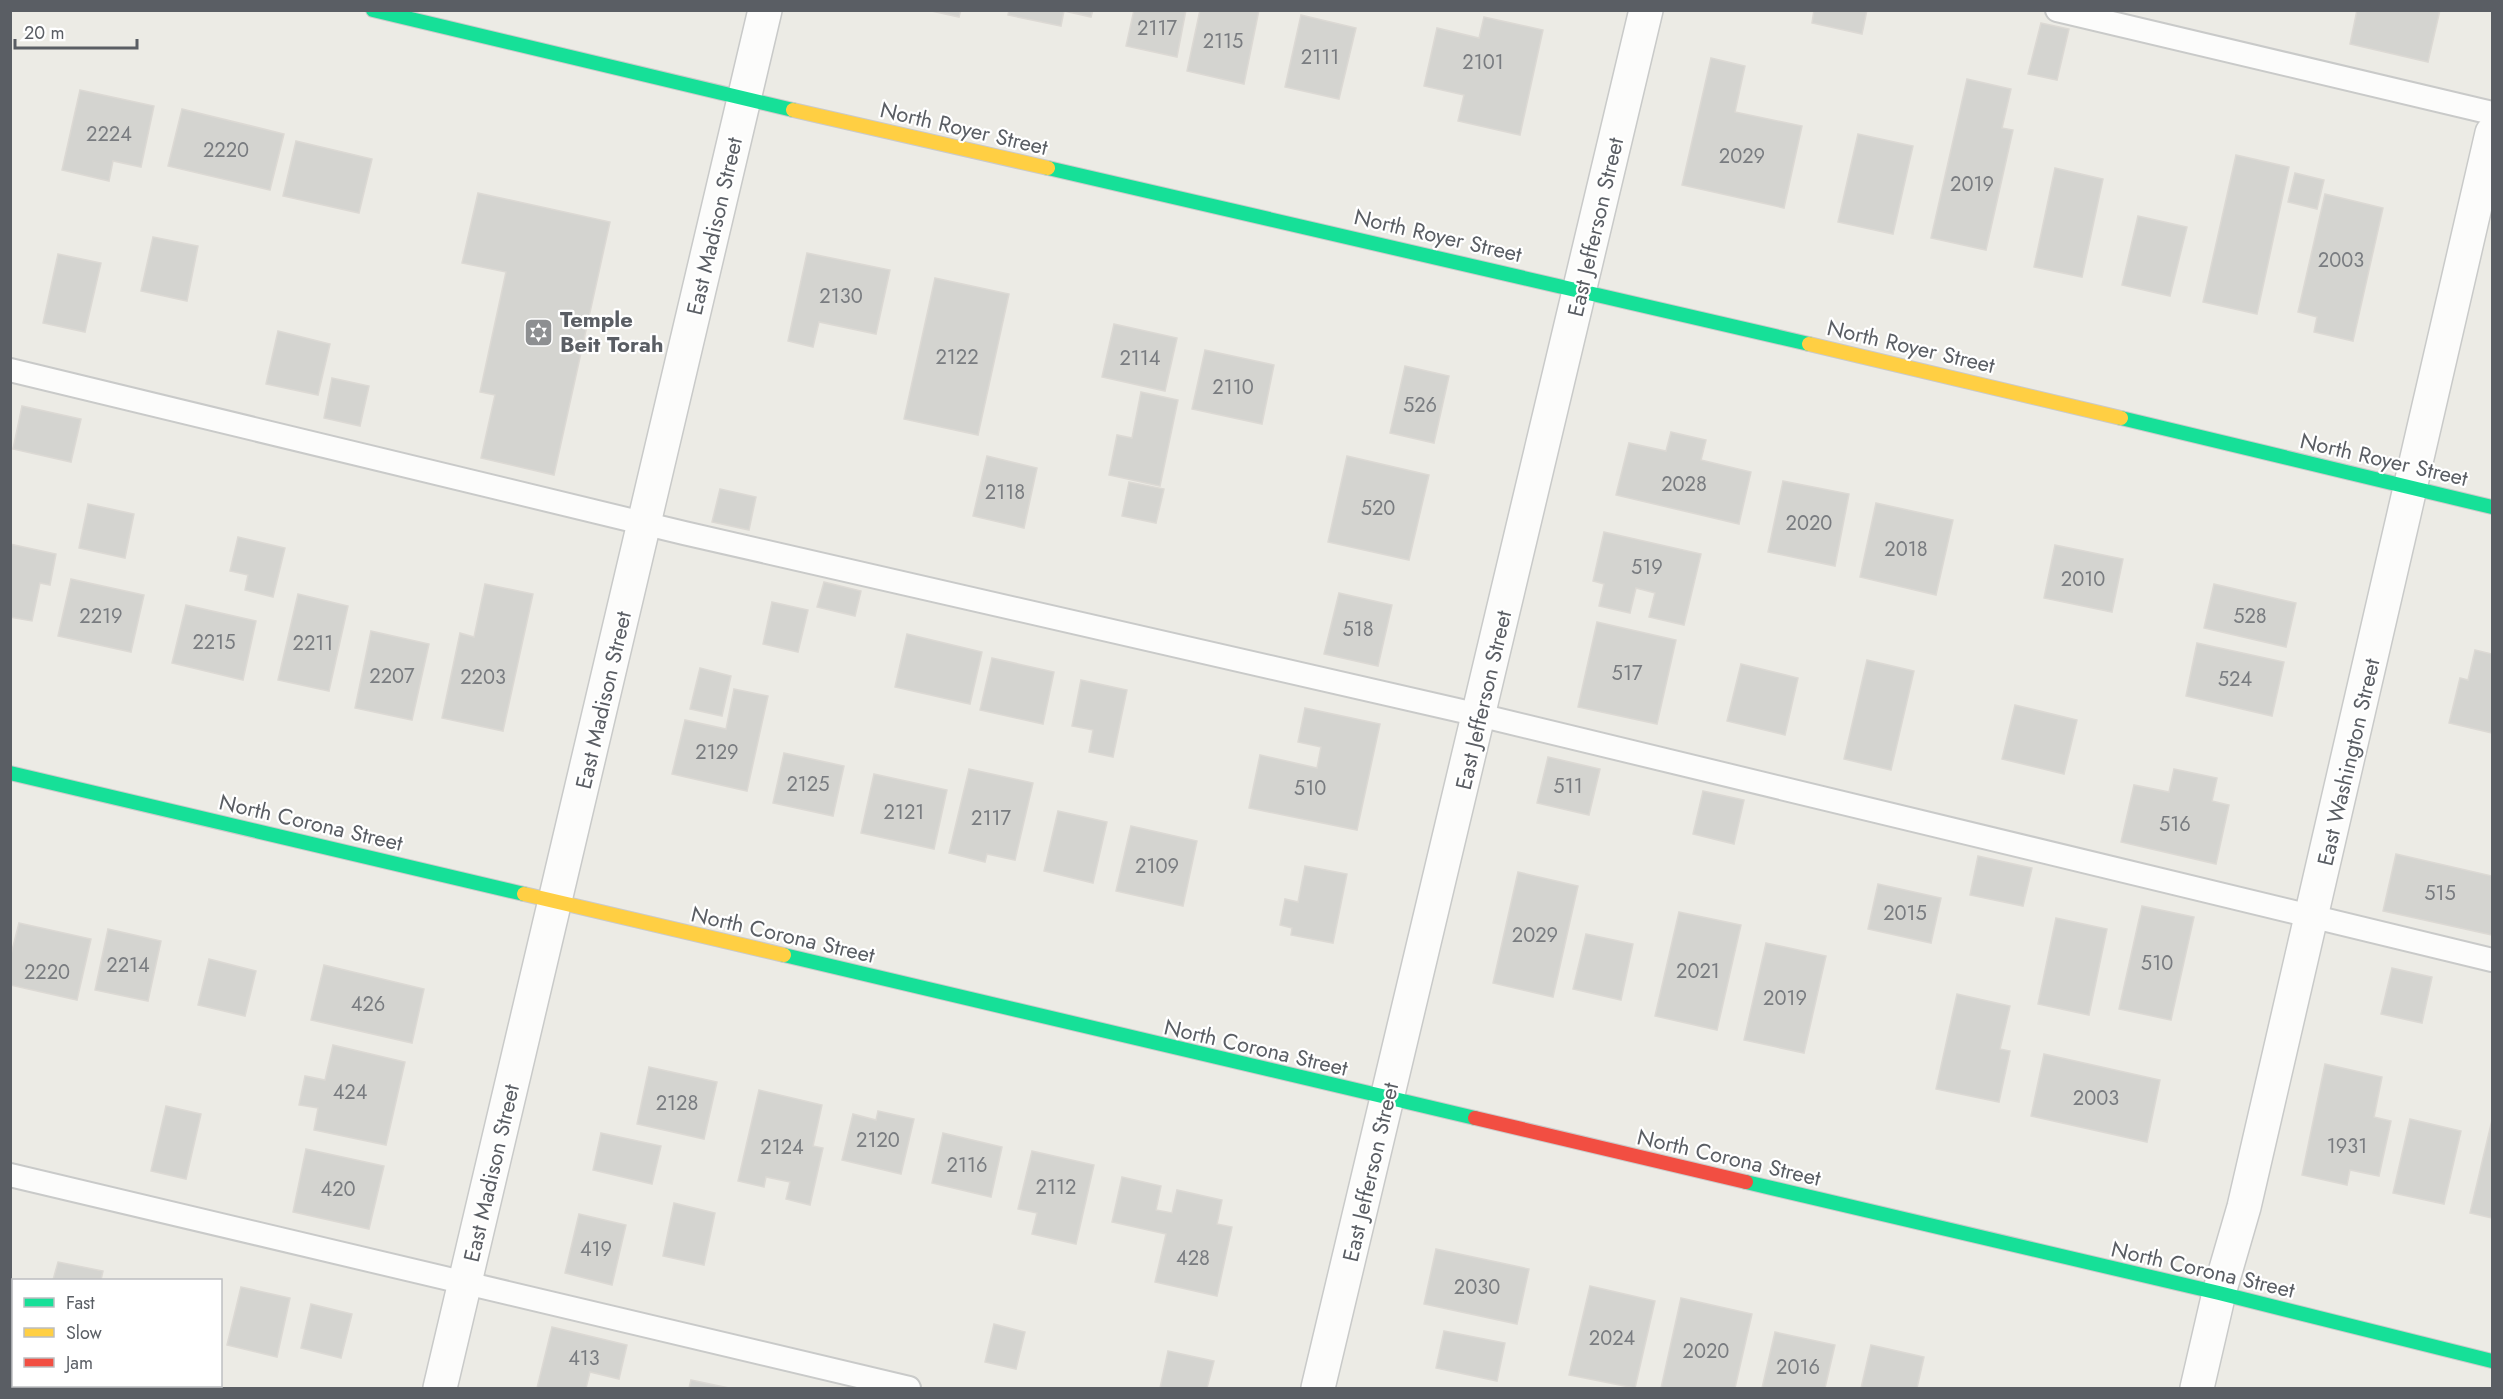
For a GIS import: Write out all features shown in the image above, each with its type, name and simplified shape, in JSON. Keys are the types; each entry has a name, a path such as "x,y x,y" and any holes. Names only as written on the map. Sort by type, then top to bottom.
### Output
{"street":[{"name":"North Royer Street","path":"373,10 744,99 1581,289 2493,507"},
{"name":"East Madison Street","path":"440,1389 765,10"},
{"name":"East Jefferson Street","path":"1318,1389 1646,10"},
{"name":"East Washington Street","path":"2197,1389 2219,1293 2238,1233 2493,133"},
{"name":"North Corona Street","path":"10,772 1387,1099 2219,1293 2493,1361"}],"lane":[{"path":"2057,10 2493,113"},
{"path":"10,370 644,524 1479,715 2493,960"},
{"path":"10,1175 909,1389"}],"building":[{"path":"927,10 961,10 959,17"},
{"path":"1009,10 1093,10 1091,17 1064,11 1061,26 1008,15"},
{"path":"1134,10 1186,10 1177,57 1126,46"},
{"path":"1200,10 1259,10 1244,84 1187,71"},
{"path":"1814,10 1867,10 1862,34 1812,23"},
{"path":"2357,10 2440,10 2428,62 2350,44"},
{"path":"1301,15 1356,28 1339,99 1285,87"},
{"path":"1484,17 1543,30 1520,135 1458,121 1464,95 1424,86 1437,28 1479,38"},
{"path":"2041,23 2069,29 2057,80 2028,74"},
{"path":"1711,58 1745,66 1735,112 1802,126 1784,208 1682,185"},
{"path":"1967,79 2011,89 2002,128 2013,130 1986,250 1931,238"},
{"path":"80,90 154,106 141,167 113,161 109,181 62,170"},
{"path":"182,109 284,134 270,190 168,166"},
{"path":"1858,134 1913,146 1893,234 1838,222"},
{"path":"296,141 372,159 359,213 283,196"},
{"path":"2236,155 2289,167 2257,314 2203,302"},
{"path":"2055,168 2103,179 2082,277 2034,267"},
{"path":"2295,173 2324,180 2317,209 2288,202"},
{"name":"Temple Beit Torah","path":"478,193 610,222 554,475 481,458 495,395 480,392 506,272 462,263"},
{"path":"2325,194 2383,208 2353,341 2314,332 2317,317 2298,312"},
{"path":"2138,216 2187,227 2170,296 2122,285"},
{"path":"153,237 198,246 187,301 141,291"},
{"path":"807,253 890,270 876,334 819,322 813,347 788,341"},
{"path":"58,254 101,263 85,332 43,323"},
{"path":"935,278 1009,294 978,435 904,419"},
{"path":"1114,324 1177,338 1165,391 1102,377"},
{"path":"278,331 330,344 318,395 266,384"},
{"path":"1205,350 1274,365 1262,424 1192,409"},
{"path":"1405,366 1449,376 1434,443 1390,433"},
{"path":"332,378 369,386 360,426 324,418"},
{"path":"1141,392 1178,400 1160,486 1109,475 1117,435 1132,438"},
{"path":"22,406 81,419 71,462 13,449"},
{"path":"1671,432 1706,440 1701,460 1751,472 1739,524 1616,495 1629,443 1666,451"},
{"path":"987,456 1037,468 1024,528 973,516"},
{"path":"1347,456 1429,475 1409,560 1328,542"},
{"path":"1783,481 1849,494 1835,566 1768,552"},
{"path":"1129,482 1164,489 1156,523 1122,516"},
{"path":"720,489 756,497 749,530 712,522"},
{"path":"1876,503 1953,520 1936,595 1860,577"},
{"path":"88,504 134,514 125,558 79,548"},
{"path":"1604,532 1701,554 1684,625 1649,617 1655,593 1636,588 1630,613 1599,606 1604,584 1593,581"},
{"path":"238,537 285,548 273,597 245,590 248,575 230,571"},
{"path":"10,544 56,554 50,585 40,583 32,621 10,617"},
{"path":"2055,545 2123,559 2112,612 2044,598"},
{"path":"71,579 144,595 131,652 58,636"},
{"path":"824,582 861,591 855,616 817,607"},
{"path":"485,584 533,594 503,731 442,718 460,633 474,637"},
{"path":"2214,584 2296,603 2286,647 2204,628"},
{"path":"1339,593 1392,605 1378,666 1324,654"},
{"path":"298,594 348,606 329,691 278,680"},
{"path":"772,602 808,610 798,652 763,644"},
{"path":"186,605 256,621 243,680 172,663"},
{"path":"1597,622 1676,640 1657,724 1578,707"},
{"path":"371,631 429,644 412,720 355,708"},
{"path":"907,634 982,652 970,704 895,687"},
{"path":"2197,643 2284,662 2272,716 2186,696"},
{"path":"2475,650 2492,654 2492,733 2449,723 2460,678 2468,680"},
{"path":"992,658 1054,672 1043,724 980,710"},
{"path":"1867,660 1914,671 1891,770 1844,759"},
{"path":"1741,664 1798,678 1785,735 1727,721"},
{"path":"700,668 731,676 722,716 690,709"},
{"path":"1081,680 1127,690 1113,757 1089,752 1093,730 1072,726"},
{"path":"734,689 768,696 747,791 672,774 685,720 726,729"},
{"path":"2015,705 2077,720 2064,774 2002,759"},
{"path":"1305,708 1380,724 1357,830 1249,808 1260,755 1317,768 1321,747 1298,742"},
{"path":"784,753 844,766 833,816 773,803"},
{"path":"1548,757 1600,769 1589,815 1537,803"},
{"path":"969,769 1033,783 1015,860 987,854 985,862 949,853"},
{"path":"2174,769 2217,778 2212,801 2229,805 2216,864 2121,842 2134,785 2169,792"},
{"path":"874,774 947,790 934,849 861,833"},
{"path":"1703,791 1744,800 1734,844 1693,834"},
{"path":"1058,811 1107,822 1093,883 1044,871"},
{"path":"1131,826 1197,841 1183,906 1116,891"},
{"path":"2396,854 2492,876 2492,935 2383,911"},
{"path":"1978,856 2032,868 2023,906 1970,895"},
{"path":"1305,866 1347,874 1333,943 1291,935 1292,928 1280,925 1285,899 1298,902"},
{"path":"1518,872 1578,886 1553,997 1493,983"},
{"path":"1878,884 1941,898 1931,943 1868,929"},
{"path":"2142,906 2194,917 2171,1020 2119,1009"},
{"path":"1679,912 1741,925 1717,1030 1655,1016"},
{"path":"2056,918 2107,929 2089,1015 2038,1004"},
{"path":"19,923 91,939 77,1000 10,985 10,958"},
{"path":"108,929 161,941 148,1001 95,990"},
{"path":"1586,934 1633,944 1621,1000 1573,989"},
{"path":"1766,943 1826,956 1804,1053 1744,1040"},
{"path":"209,959 256,971 245,1016 198,1005"},
{"path":"324,965 424,989 412,1043 311,1020"},
{"path":"2392,968 2432,977 2422,1023 2381,1014"},
{"path":"1957,994 2010,1006 2000,1049 2010,1051 1999,1102 1936,1089"},
{"path":"333,1045 405,1062 386,1145 314,1130 318,1108 299,1105 305,1076 325,1080"},
{"path":"2044,1054 2160,1080 2147,1142 2031,1116"},
{"path":"2325,1064 2382,1077 2374,1117 2391,1121 2379,1176 2350,1170 2347,1185 2302,1175"},
{"path":"649,1067 717,1082 704,1139 637,1124"},
{"path":"759,1090 822,1105 813,1146 823,1148 810,1205 786,1199 790,1182 766,1177 764,1187 738,1181"},
{"path":"166,1106 201,1114 186,1179 151,1171"},
{"path":"878,1111 914,1119 901,1174 842,1160 853,1114 876,1120"},
{"path":"2410,1119 2461,1131 2444,1204 2393,1193"},
{"path":"2492,1120 2492,1218 2470,1213"},
{"path":"601,1133 661,1146 652,1184 593,1170"},
{"path":"943,1133 1002,1147 991,1197 932,1183"},
{"path":"306,1149 384,1166 369,1229 293,1212"},
{"path":"1032,1151 1094,1165 1076,1244 1032,1234 1037,1213 1018,1209"},
{"path":"1122,1177 1161,1186 1156,1210 1172,1213 1177,1190 1222,1200 1217,1224 1232,1227 1217,1296 1155,1282 1166,1234 1112,1222"},
{"path":"674,1203 715,1213 704,1265 663,1256"},
{"path":"579,1214 626,1225 612,1285 565,1273"},
{"path":"1436,1249 1529,1269 1517,1324 1424,1304"},
{"path":"58,1262 103,1271 101,1279 53,1279"},
{"path":"1590,1286 1655,1301 1635,1388 1569,1375"},
{"path":"241,1287 290,1298 277,1357 227,1345"},
{"path":"1681,1298 1752,1314 1735,1388 1661,1388"},
{"path":"311,1304 352,1314 341,1358 301,1348"},
{"path":"994,1324 1025,1332 1016,1369 985,1362"},
{"path":"552,1327 627,1345 619,1379 590,1372 586,1388 537,1388"},
{"path":"1444,1331 1505,1343 1497,1381 1436,1368"},
{"path":"1775,1332 1835,1345 1825,1388 1762,1388"},
{"path":"1871,1345 1924,1357 1917,1388 1861,1388"},
{"path":"1168,1351 1214,1361 1207,1388 1160,1388"},
{"path":"691,1380 729,1388 689,1388"}],"traffic: fast":[{"path":"373,10 793,110"},
{"path":"1048,168 1809,344"},
{"path":"2121,418 2492,507"},
{"path":"10,773 524,894"},
{"path":"784,955 1475,1118"},
{"path":"1746,1182 2219,1293 2492,1361"}],"traffic: slow":[{"path":"793,110 1048,168"},
{"path":"1809,344 2121,418"},
{"path":"524,894 784,955"}],"traffic: jam":[{"path":"1475,1118 1746,1182"}],"place":[{"name":"Temple Beit Torah","path":"539,332"}]}
